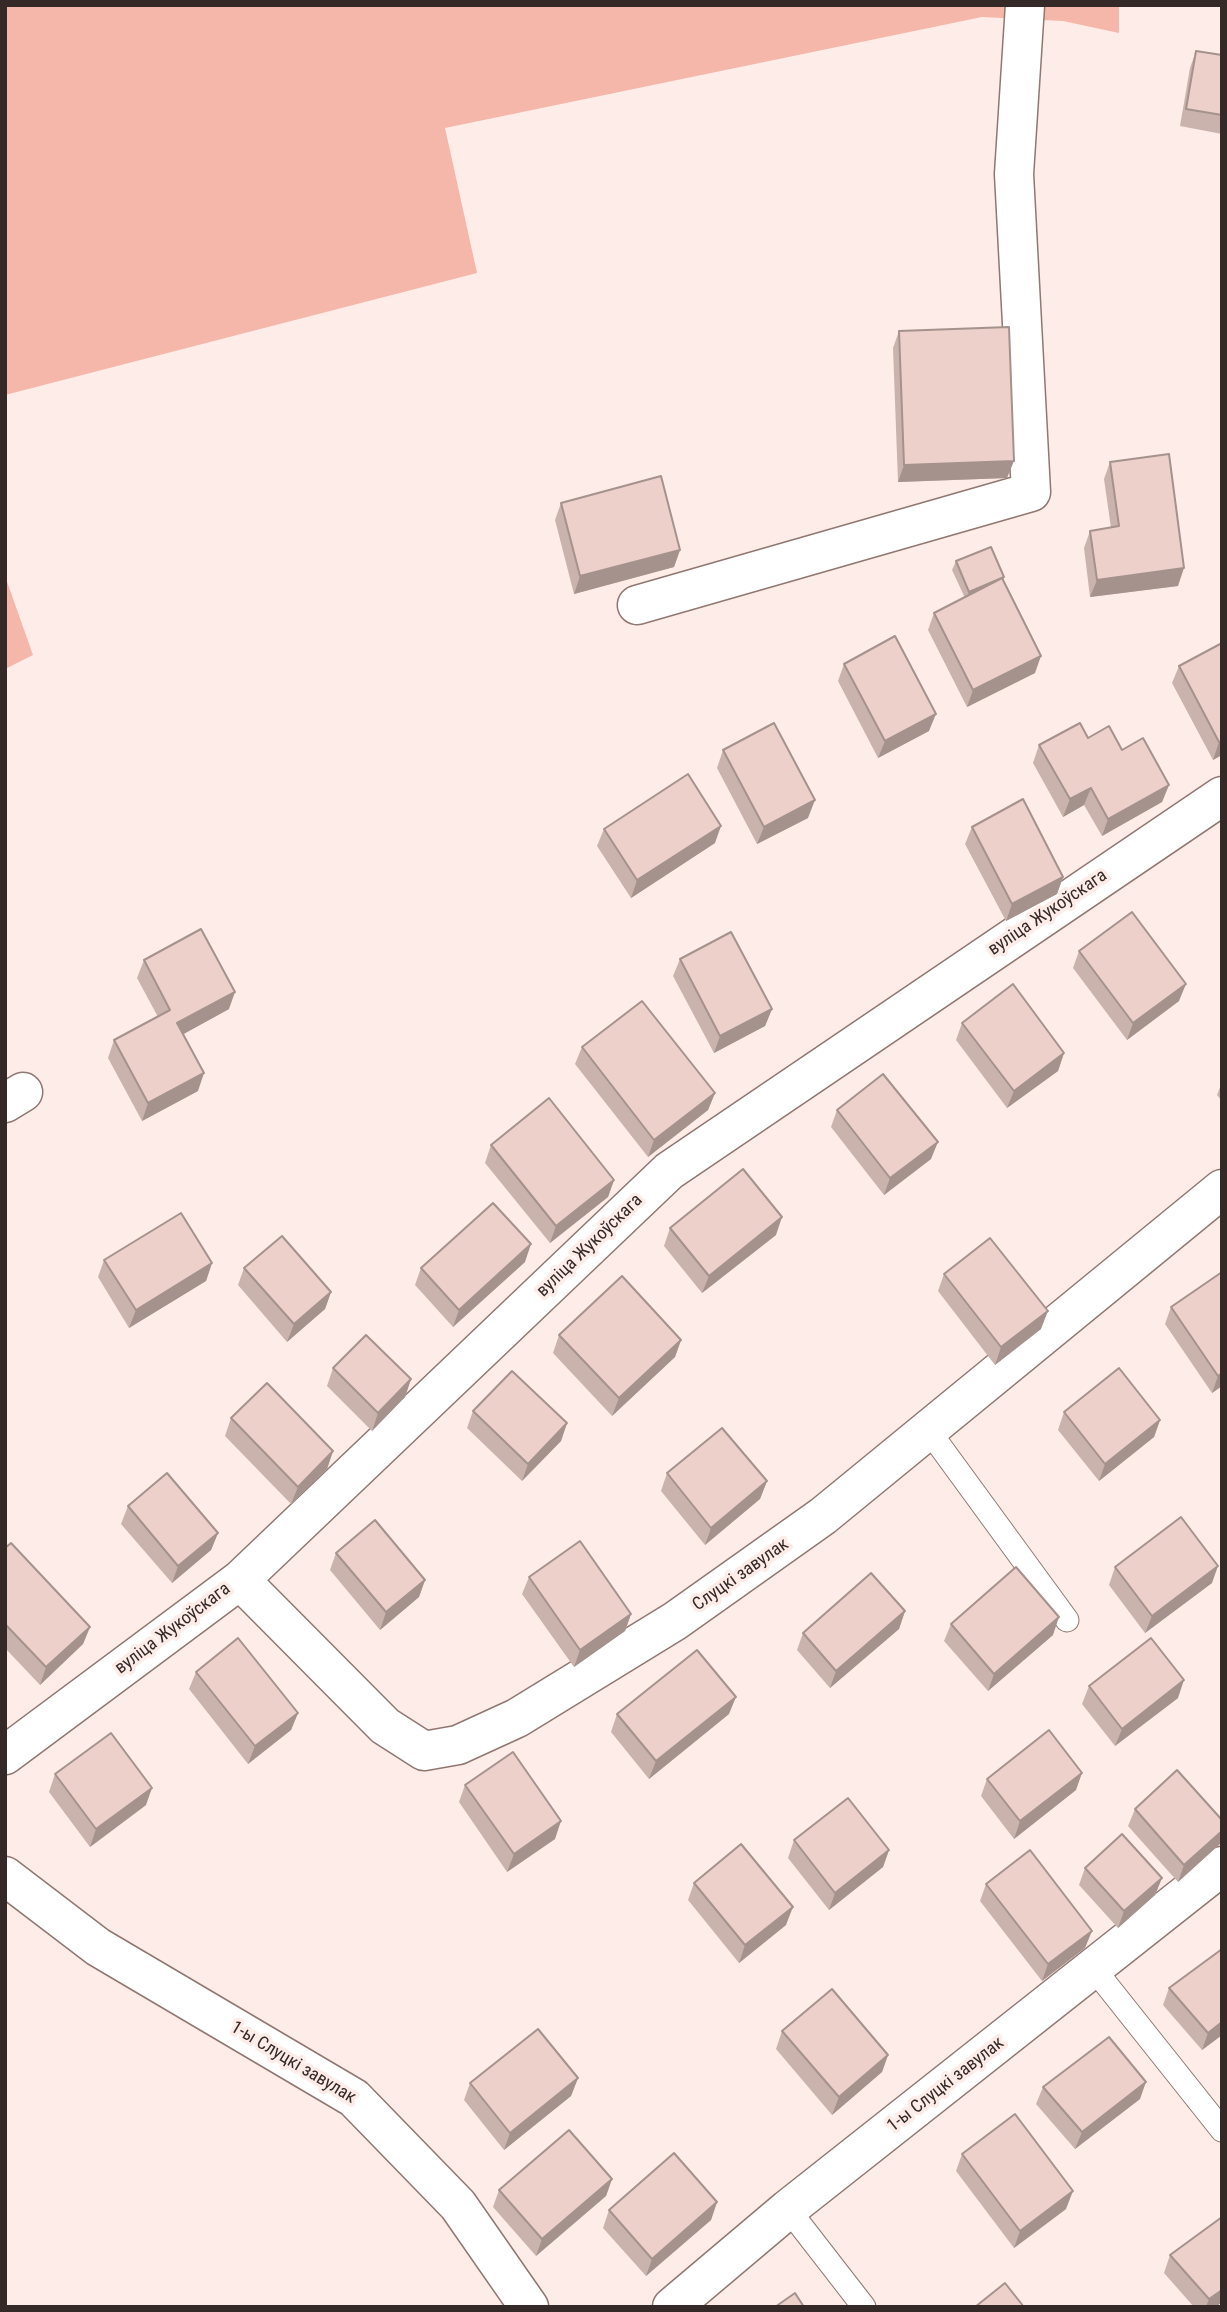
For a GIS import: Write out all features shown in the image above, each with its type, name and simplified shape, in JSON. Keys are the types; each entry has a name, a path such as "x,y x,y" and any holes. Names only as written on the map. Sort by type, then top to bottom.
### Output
{"street":[{"path":"637,606 1031,492 1014,174 1025,5"},
{"name":"вуліца Жукоўскага","path":"5,1755 240,1580 669,1171 1222,796"},
{"name":"Слуцкі завулак","path":"240,1580 385,1726 424,1751 458,1745 517,1718 675,1621 824,1517 1222,1189"},
{"name":"1-ы Слуцкі завулак","path":"672,2307 788,2210 1222,1866"},
{"name":"1-ы Слуцкі завулак","path":"5,1876 98,1947 355,2098 458,2205 529,2307"}],"lane":[{"path":"929,1431 1067,1620"},
{"path":"1094,1969 1222,2130"},
{"path":"788,2210 864,2307"}],"shaded area":[{"path":"5,5 1119,5 1119,33 1063,21 982,17 445,128 477,273 5,395"},
{"path":"5,576 33,655 5,669"}],"building":[{"path":"1196,51 1222,55 1222,115 1186,109"},
{"path":"1009,327 1014,461 904,465 899,331"},
{"path":"1169,454 1184,568 1097,580 1090,531 1119,526 1110,462"},
{"path":"661,476 680,550 580,576 561,503"},
{"path":"991,547 1004,577 969,592 956,561"},
{"path":"1002,578 1041,656 973,690 934,613"},
{"path":"895,636 936,714 885,741 844,664"},
{"path":"1222,643 1222,741 1219,742 1179,666"},
{"path":"774,723 815,800 764,827 723,750"},
{"path":"1080,723 1088,738 1109,726 1122,750 1143,738 1169,785 1108,819 1091,788 1070,799 1039,745"},
{"path":"688,774 721,826 637,880 604,829"},
{"path":"1023,799 1063,877 1012,904 972,827"},
{"path":"1132,912 1186,984 1133,1023 1079,951"},
{"path":"201,929 235,992 177,1023 204,1073 148,1103 114,1040 170,1010 144,960"},
{"path":"731,932 772,1009 720,1036 680,959"},
{"path":"1013,984 1064,1053 1014,1091 962,1023"},
{"path":"642,1001 715,1093 654,1140 582,1047"},
{"path":"883,1074 938,1142 890,1178 837,1110"},
{"path":"549,1098 614,1180 556,1226 491,1145"},
{"path":"743,1169 782,1217 709,1276 670,1228"},
{"path":"493,1203 531,1244 459,1310 421,1268"},
{"path":"181,1213 212,1263 136,1310 104,1260"},
{"path":"282,1236 331,1292 294,1324 244,1268"},
{"path":"990,1238 1048,1311 1001,1347 944,1274"},
{"path":"1222,1272 1222,1373 1218,1376 1171,1307"},
{"path":"622,1276 681,1340 619,1398 559,1335"},
{"path":"366,1335 411,1379 378,1413 333,1368"},
{"path":"1119,1368 1160,1420 1105,1464 1064,1412"},
{"path":"512,1371 567,1423 528,1464 473,1411"},
{"path":"267,1383 333,1451 298,1487 231,1418"},
{"path":"722,1428 767,1481 711,1528 667,1473"},
{"path":"167,1473 218,1533 178,1566 128,1506"},
{"path":"1181,1517 1218,1566 1152,1616 1115,1567"},
{"path":"375,1520 425,1580 386,1612 336,1553"},
{"path":"580,1541 631,1614 580,1650 529,1577"},
{"path":"11,1543 90,1627 46,1667 5,1624 5,1548"},
{"path":"1016,1567 1059,1617 994,1674 951,1624"},
{"path":"871,1573 905,1611 836,1671 803,1633"},
{"path":"238,1638 298,1713 255,1746 196,1672"},
{"path":"1151,1638 1184,1680 1122,1729 1089,1686"},
{"path":"697,1650 736,1697 656,1761 617,1714"},
{"path":"1049,1730 1082,1773 1020,1821 987,1779"},
{"path":"111,1733 152,1788 96,1829 55,1774"},
{"path":"513,1752 561,1821 514,1854 465,1785"},
{"path":"1177,1770 1222,1820 1222,1831 1184,1865 1135,1809"},
{"path":"848,1798 889,1850 835,1893 794,1840"},
{"path":"1122,1834 1162,1878 1124,1911 1085,1868"},
{"path":"741,1844 793,1907 745,1945 694,1883"},
{"path":"1030,1850 1092,1931 1048,1964 986,1884"},
{"path":"1222,1949 1222,2022 1208,2033 1169,1988"},
{"path":"832,1989 888,2055 839,2097 782,2031"},
{"path":"538,2029 578,2078 510,2133 470,2083"},
{"path":"1109,2037 1146,2082 1082,2132 1043,2087"},
{"path":"1015,2114 1073,2191 1020,2231 962,2154"},
{"path":"569,2130 612,2179 542,2239 499,2190"},
{"path":"674,2153 717,2202 652,2259 609,2210"},
{"path":"1222,2217 1222,2290 1209,2299 1170,2255"},
{"path":"1005,2283 1024,2307 975,2307"},
{"path":"795,2293 804,2307 775,2307"}]}
